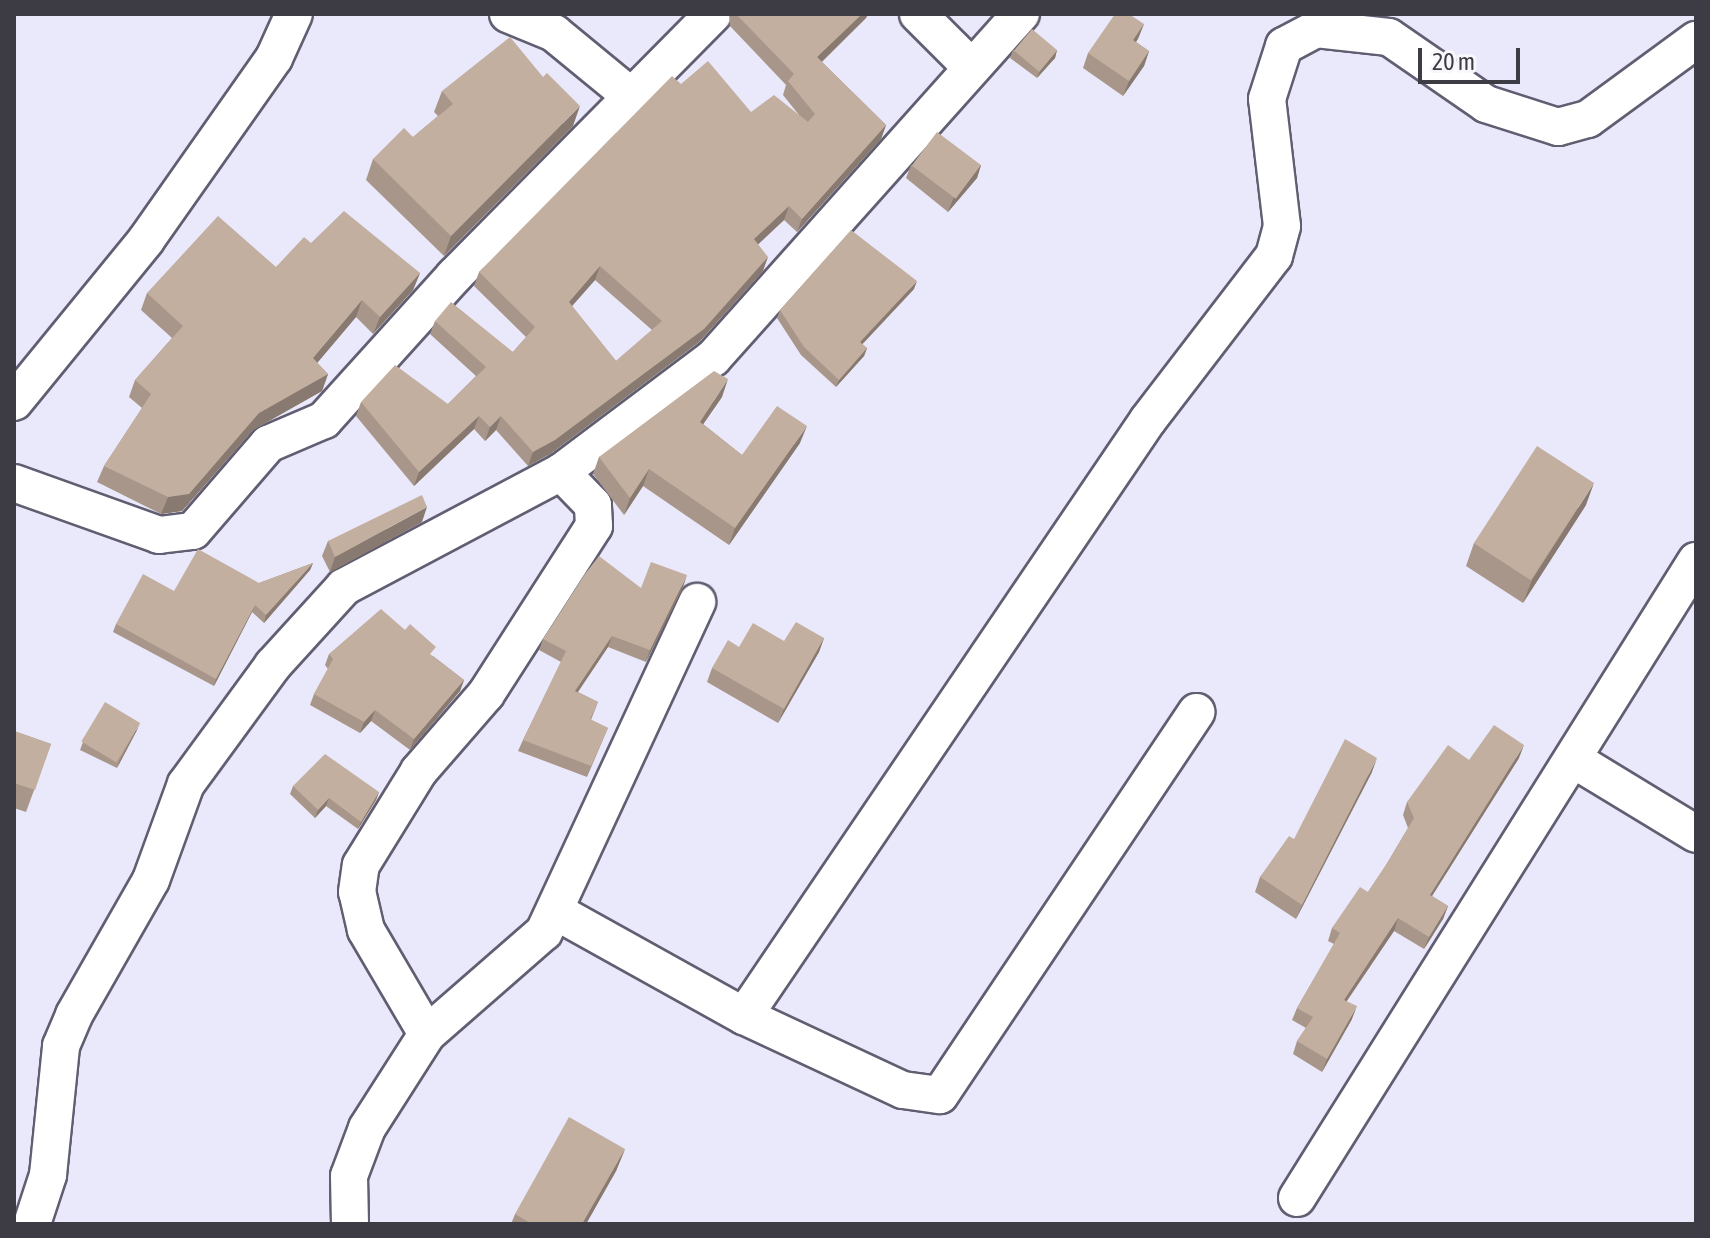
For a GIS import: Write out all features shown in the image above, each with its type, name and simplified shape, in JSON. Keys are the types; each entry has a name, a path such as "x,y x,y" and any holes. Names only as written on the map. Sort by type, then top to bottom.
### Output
{"street":[{"path":"14,402 146,240 274,58 294,14"},
{"path":"508,14 554,33 632,97"},
{"path":"14,483 159,535 193,531 268,444 324,420 713,14"},
{"path":"918,14 971,67"},
{"path":"32,1224 48,1175 61,1046 151,880 186,784 273,665 344,587 561,472 713,358 1021,14"},
{"path":"744,1016 1148,420 1274,256 1282,226 1267,99 1284,46 1316,29 1389,37 1486,104 1558,127 1588,119 1696,40"},
{"path":"427,1034 366,930 357,892 361,865 419,771 486,694 594,526 593,505 561,472"},
{"path":"1297,1198 1576,761 1696,561"},
{"path":"350,1224 355,1151 427,1034 521,954 555,911 697,602"},
{"path":"555,911 744,1016 903,1090 940,1095 1196,712"},
{"path":"1576,761 1696,834"}],"building":[{"path":"736,14 862,14 817,57 886,125 802,219 789,206 754,239 768,257 704,329 555,440 533,452 501,416 490,427 479,416 419,472 361,402 395,365 448,404 486,367 435,321 451,302 513,352 535,327 479,272 672,76 681,84 708,61 751,112 774,95 808,122 815,114 788,81 794,74","holes":["600,266 662,321 616,361 569,302"]},
{"path":"1115,14 1129,14 1144,24 1133,40 1149,51 1129,81 1088,53"},
{"path":"1032,29 1057,50 1039,72 1014,50"},
{"path":"510,37 543,77 547,73 580,106 451,236 373,159 404,128 413,137 453,104 442,91"},
{"path":"937,132 981,165 956,199 912,166"},
{"path":"344,211 420,273 380,317 362,300 313,358 328,374 259,413 189,494 168,497 104,466 151,394 135,380 183,326 147,293 218,216 276,267 304,237 311,243"},
{"path":"851,230 917,281 860,342 867,348 839,380 804,347 780,310"},
{"path":"714,371 728,379 700,422 742,455 777,406 807,426 735,528 649,469 630,498 599,457"},
{"path":"1537,446 1594,483 1531,580 1474,543"},
{"path":"422,495 427,507 335,557 328,541"},
{"path":"198,549 259,583 313,563 266,615 255,605 216,679 116,624 143,574 174,591"},
{"path":"599,556 641,588 651,562 687,575 650,650 612,636 575,691 598,702 590,719 608,728 591,766 523,740 566,651 543,639"},
{"path":"381,609 405,630 410,624 436,647 430,654 464,680 414,739 375,710 364,722 314,694 333,659 329,654"},
{"path":"796,622 824,638 784,709 712,668 728,640 739,647 753,623 784,641"},
{"path":"105,702 140,723 116,763 81,741"},
{"path":"1494,725 1524,745 1430,895 1448,906 1429,937 1398,918 1344,1000 1357,1006 1327,1059 1297,1041 1313,1017 1297,1008 1340,933 1332,928 1360,887 1368,892 1386,865 1414,818 1407,802 1448,745 1469,760"},
{"path":"14,731 51,744 35,790 14,783"},
{"path":"1345,739 1377,758 1302,905 1260,877 1289,836 1294,839"},
{"path":"325,754 379,792 361,822 329,798 318,810 293,786"},
{"path":"569,1117 625,1149 582,1224 532,1224 515,1214"}]}
